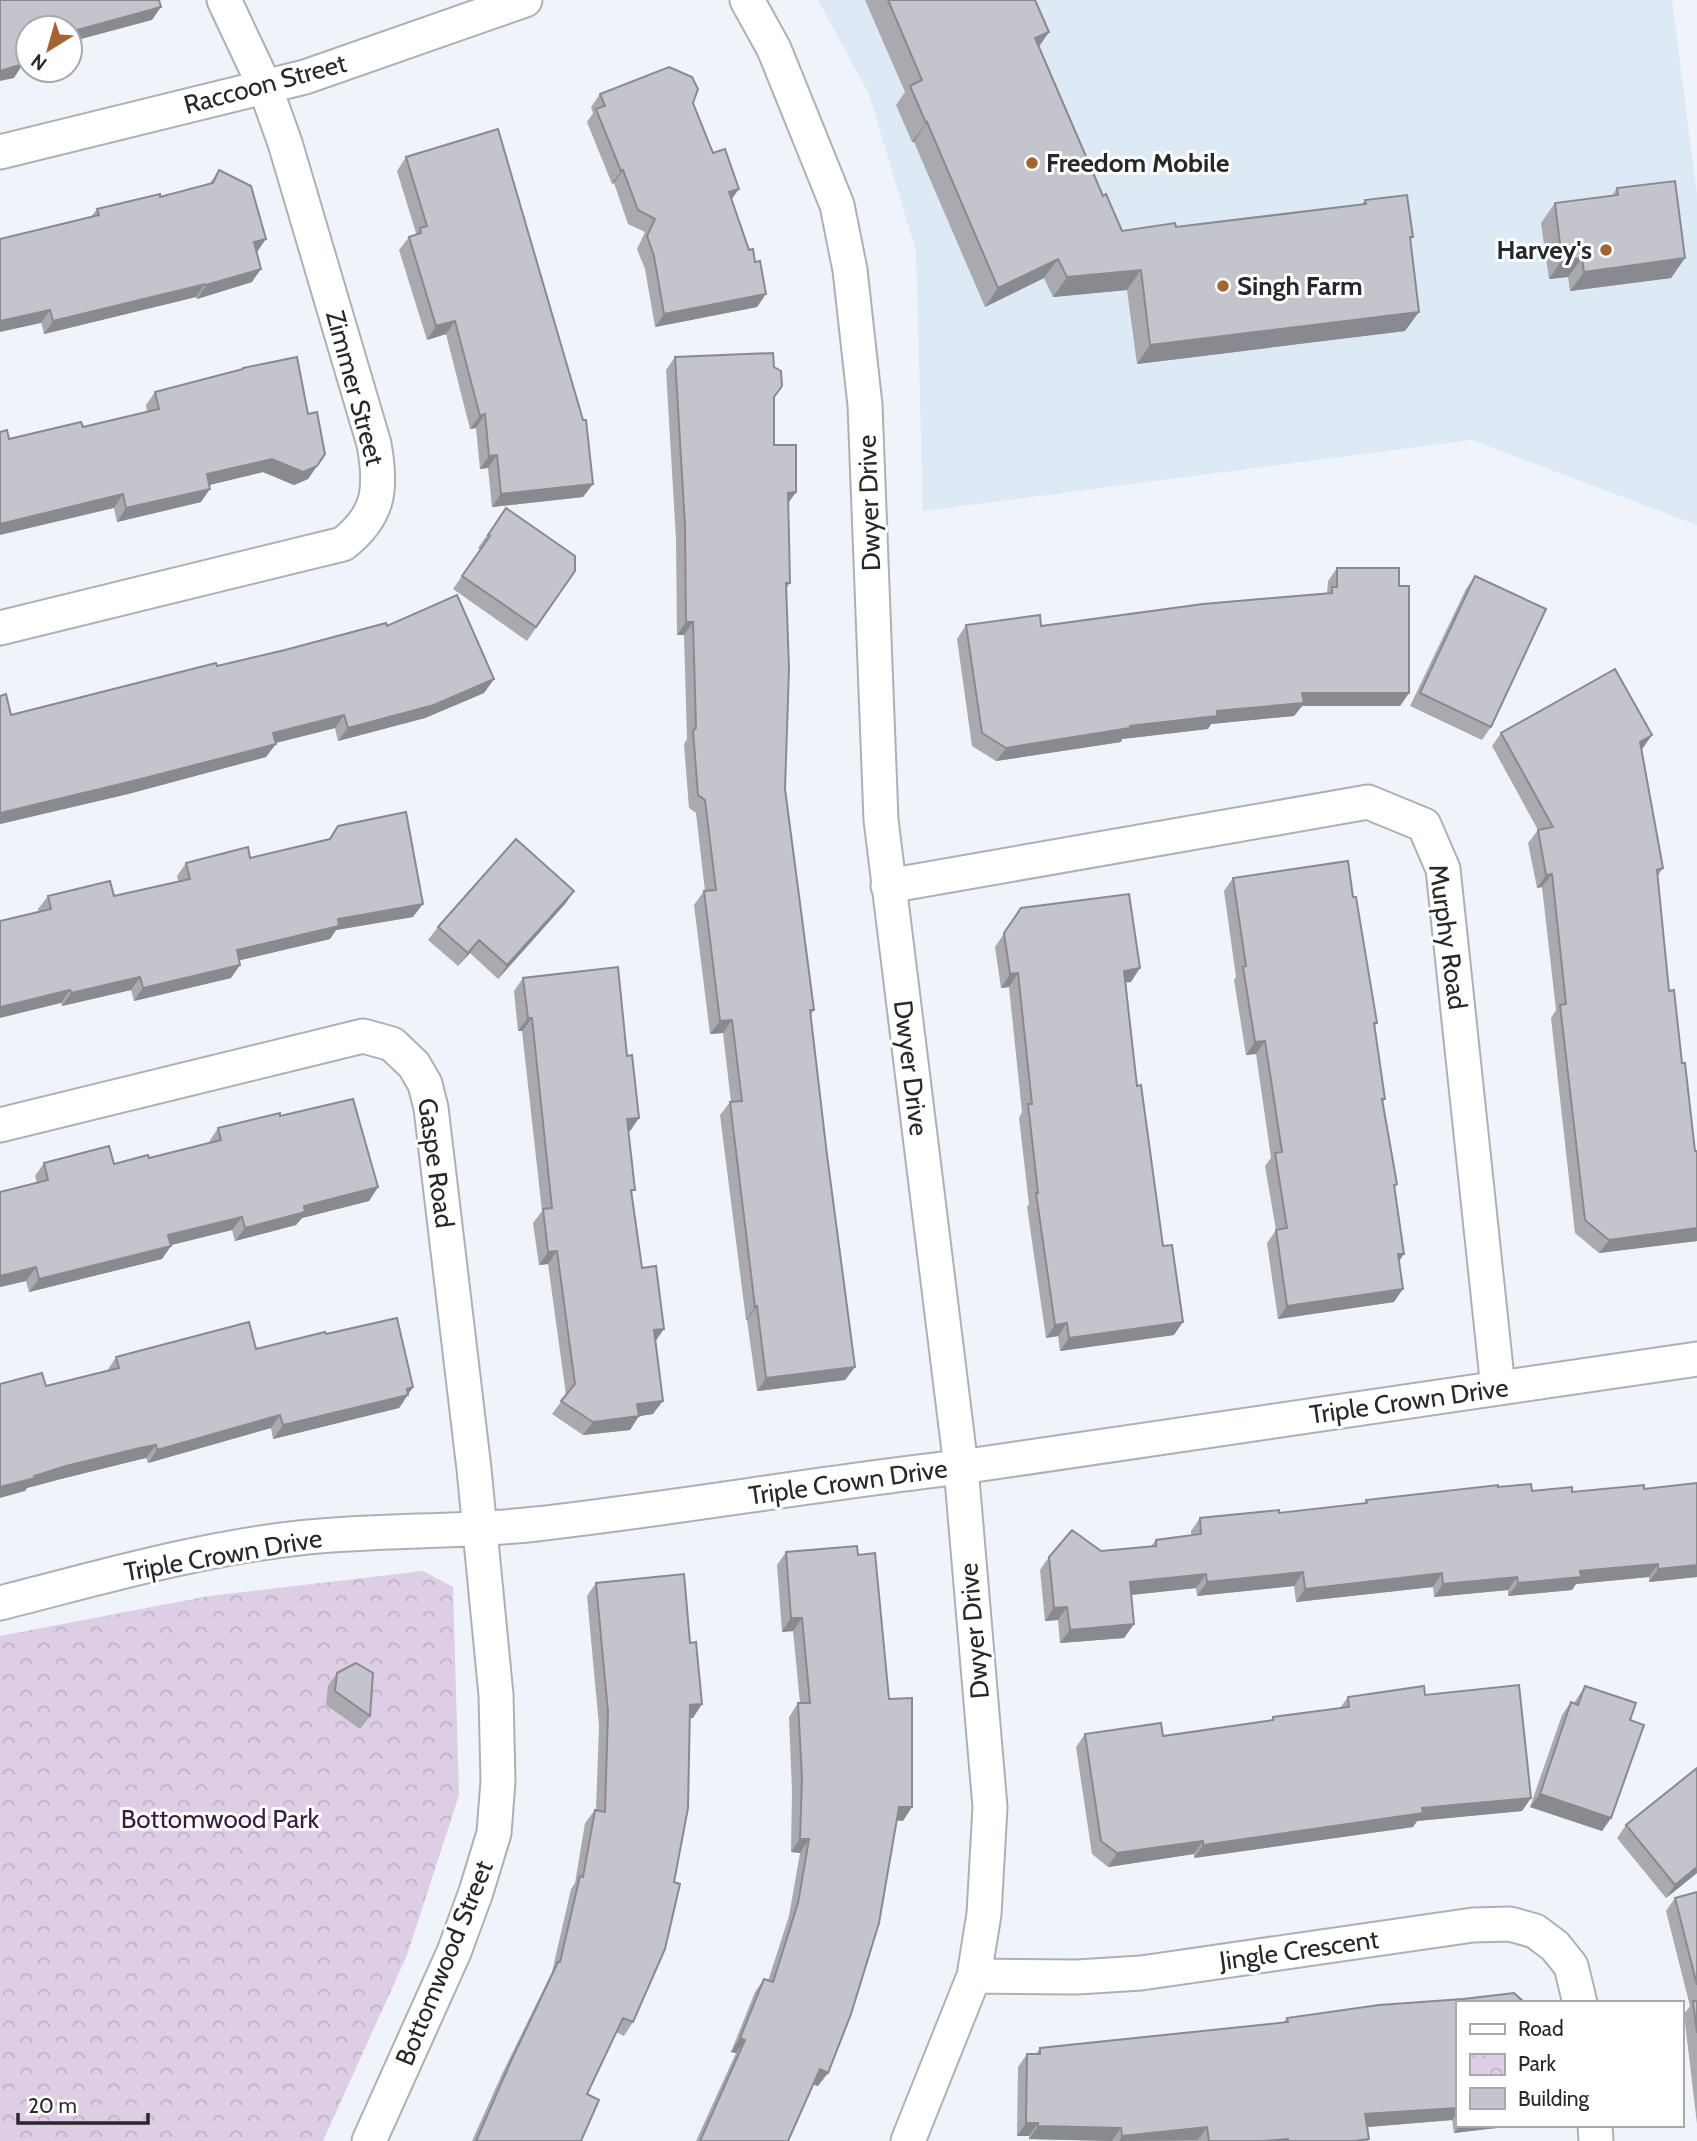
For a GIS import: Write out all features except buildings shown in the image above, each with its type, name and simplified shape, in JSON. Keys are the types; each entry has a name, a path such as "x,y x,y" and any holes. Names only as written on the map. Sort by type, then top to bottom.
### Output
{"street":[{"name":"Zimmer Street","path":"0,628 343,544 359,531 377,500 379,482 374,444 285,143 265,87 224,0"},
{"name":"Raccoon Street","path":"0,152 305,77 524,0"},
{"name":"Dwyer Drive","path":"747,0 774,49 827,178 836,205 850,270 865,405 881,820 961,1468 990,1807 984,1914 974,1976 908,2141"},
{"name":"Murphy Road","path":"888,886 1368,802 1424,824 1443,869 1498,1388"},
{"name":"Gaspe Road","path":"0,1125 363,1036 392,1044 414,1065 425,1084 431,1108 479,1528"},
{"name":"Triple Crown Drive","path":"0,1603 145,1567 299,1538 534,1524 639,1511 892,1475 961,1468 1697,1359"},
{"name":"Bottomwood Street","path":"369,2141 454,1952 494,1833 498,1781 496,1695 479,1528"},
{"name":"Jingle Crescent","path":"974,1976 1077,1977 1141,1973 1473,1925 1510,1924 1535,1931 1555,1946 1571,1966 1580,2001"}],"shaded area":[{"path":"818,0 1672,0 1697,195 1697,525 1472,440 923,511 916,251 869,94"}],"green space":[{"name":"Bottomwood Park","path":"423,1571 453,1587 459,1795 407,1955 323,2141 0,2141 0,1636 209,1596"}],"place":[{"name":"Freedom Mobile","path":"1032,163"},
{"name":"Harvey's","path":"1606,250"},
{"name":"Singh Farm","path":"1223,286"}]}
